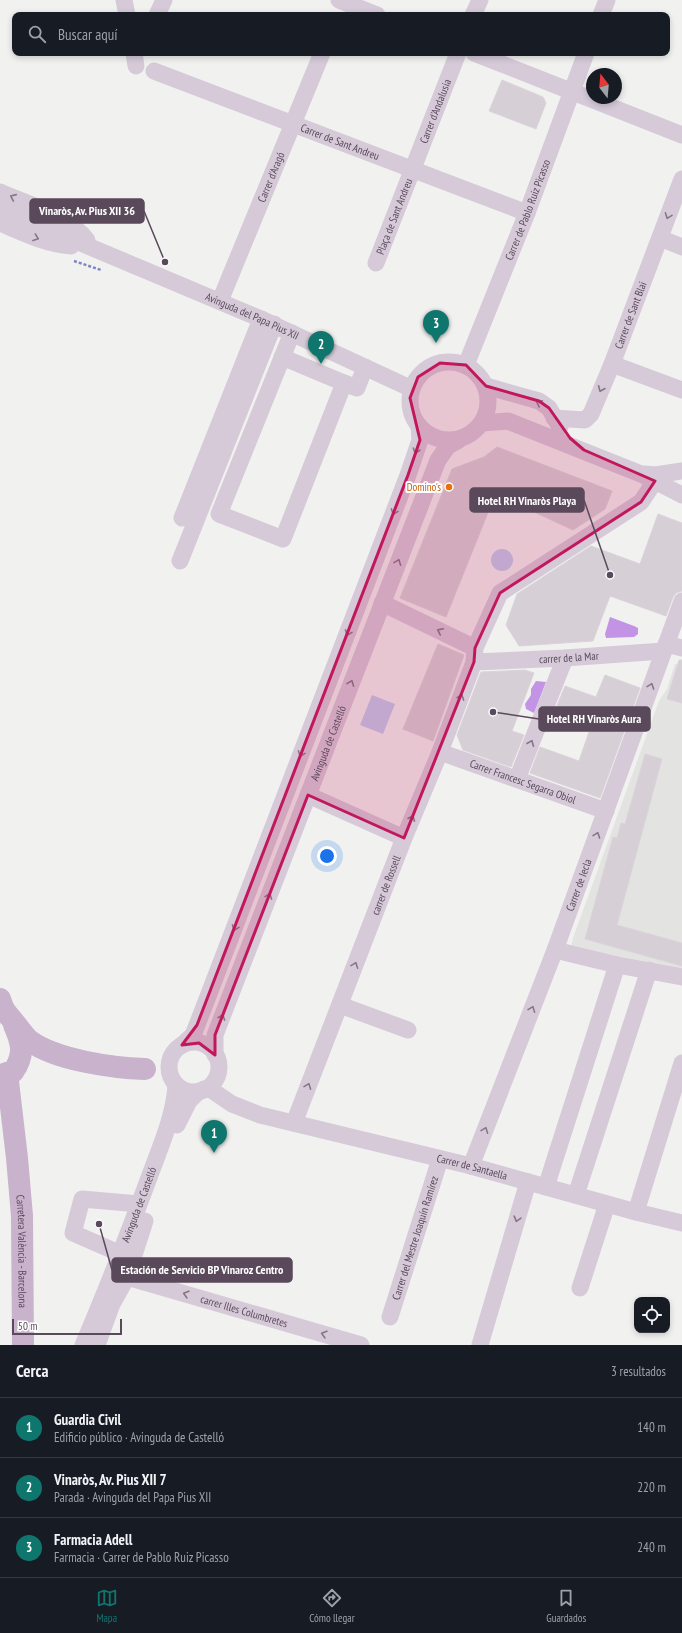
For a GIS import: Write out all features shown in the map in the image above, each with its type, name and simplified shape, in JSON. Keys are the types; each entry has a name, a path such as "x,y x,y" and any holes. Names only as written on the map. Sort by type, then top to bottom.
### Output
{"main road":[{"path":"0,999 3,1011 29,1040 43,1049 61,1055 121,1069 145,1070"},
{"name":"Carretera València - Barcelona","path":"12,1020 21,1040 9,1070 22,1216 23,1345"},
{"path":"9,1070 31,1057 61,1055"}],"street":[{"path":"124,0 126,12"},
{"path":"158,12 164,0"},
{"path":"475,12 480,0"},
{"path":"602,12 607,0"},
{"path":"341,4 368,12"},
{"name":"Carrer d'Aragó","path":"220,301 321,56"},
{"name":"Carrer d'Andalusia","path":"413,170 457,56"},
{"path":"481,56 682,136"},
{"name":"Carrer de Pablo Ruiz Picasso","path":"466,365 527,213 585,56"},
{"name":"Carrer de Sant Andreu","path":"154,72 527,213"},
{"name":"Plaça de Sant Andreu","path":"376,263 413,170"},
{"name":"Carrer de Sant Blai","path":"554,418 585,420 591,414 612,364 682,179"},
{"path":"0,192 65,221 81,232 91,247"},
{"name":"Avinguda del Papa Pius XII","path":"0,209 267,321 412,388"},
{"name":"Avinguda del Papa Pius XII","path":"0,223 36,239 55,244 91,247"},
{"path":"660,238 682,247"},
{"path":"182,518 267,321"},
{"path":"180,561 267,321"},
{"path":"292,333 219,514 283,540 344,383"},
{"path":"282,357 357,388 365,367"},
{"path":"453,362 466,365 474,370 486,386 489,399 488,412 476,431 458,440 448,441 437,439 427,434 419,427 410,409 412,388 418,377 428,368 440,363 453,362"},
{"path":"612,364 682,390"},
{"path":"486,386 539,401 549,408 554,418 570,438 584,450"},
{"path":"482,423 508,421 584,450 648,477 682,495"},
{"name":"Avinguda de Castelló","path":"176,1051 193,1035 203,1010 408,475 420,440 419,427"},
{"name":"Avinguda de Castelló","path":"217,1062 215,1035 382,603 438,460 448,446 458,440"},
{"path":"648,477 682,471"},
{"name":"carrer de Rossell","path":"294,1123 404,838 440,752 474,655 500,593 641,502 648,477"},
{"name":"Carrer de Iecla","path":"470,1166 555,950 682,601"},
{"name":"carrer de la Mar","path":"382,603 474,655 565,658 665,647 682,648"},
{"path":"517,779 565,658"},
{"name":"Carrer Francesc Segarra Obiol","path":"440,752 606,811"},
{"path":"308,795 404,838"},
{"path":"555,950 617,965 682,977"},
{"path":"546,1187 617,965"},
{"path":"576,1195 649,970"},
{"path":"340,1004 408,1030"},
{"path":"191,1042 199,1043 208,1047 217,1062 216,1078 202,1090 187,1090 145,1070 157,1067 176,1051 191,1042"},
{"path":"176,1051 169,1070 176,1084"},
{"name":"Carrer de Santaella","path":"217,1062 231,1091 260,1115"},
{"path":"636,1212 682,1063"},
{"name":"Avinguda de Castelló","path":"97,1345 112,1304 127,1277 127,1254 139,1204 175,1104 176,1084"},
{"name":"Carrer de Santaella","path":"202,1090 210,1089 232,1104 260,1115 470,1166 636,1212 682,1223"},
{"name":"Avinguda de Castelló","path":"83,1345 127,1254 186,1106 202,1090"},
{"name":"Carrer del Mestre Joaquín Ramírez","path":"390,1317 440,1159"},
{"path":"480,1345 528,1182"},
{"path":"127,1254 73,1233 82,1199 139,1204"},
{"path":"580,1288 607,1204"},
{"name":"carrer Illes Columbretes","path":"127,1277 361,1345"}],"path":[{"path":"66,258 103,271"}],"highlighted area":[{"path":"440,363 466,365 486,386 539,401 549,408 570,438 584,450 655,481 641,502 500,593 475,648 474,662 404,838 308,795 215,1035 215,1055 199,1043 182,1045 197,1025 408,475 420,440 410,398 418,377"}],"shaded area":[{"path":"502,549 506,550 512,556 512,564 506,570 502,571 498,570 492,564 491,560 492,556 498,550"},
{"path":"610,617 638,628 638,634 634,637 606,638 605,634"},
{"path":"675,664 682,664 682,972 571,947 659,701 667,689"},
{"path":"536,681 546,682 534,713 526,709 525,704 531,695 531,689"},
{"path":"372,695 395,704 383,734 360,725"}],"building":[{"path":"502,80 543,97 546,103 536,129 489,111"},
{"path":"497,447 612,491 605,509 573,530 506,499 491,505 446,617 400,598 452,469 484,457"},
{"path":"658,514 682,523 682,591 676,593 673,597 666,616 610,596 593,641 519,646 506,625 517,594 591,546 640,564"},
{"path":"438,644 464,655 433,741 403,729"},
{"path":"679,660 682,660 682,703 667,699"},
{"path":"525,670 534,673 512,731 524,735 511,767 463,750 457,735 481,672"},
{"path":"605,675 640,688 600,798 530,773 540,747 579,761 591,726 554,713 565,686 596,697"},
{"path":"645,754 662,759 617,925 682,943 682,966 585,939 613,837 617,838 621,823 625,824"}],"place":[{"name":"Vinaròs, Av. Pius XII 36","path":"165,262"},
{"name":"Farmacia Adell","path":"436,343"},
{"name":"Vinaròs, Av. Pius XII 7","path":"321,364"},
{"name":"Domino's","path":"449,487"},
{"name":"Hotel RH Vinaròs Playa","path":"610,575"},
{"name":"Hotel RH Vinaròs Aura","path":"493,712"},
{"name":"Guardia Civil","path":"214,1153"},
{"name":"Estación de Servicio BP Vinaroz Centro","path":"99,1224"}]}
